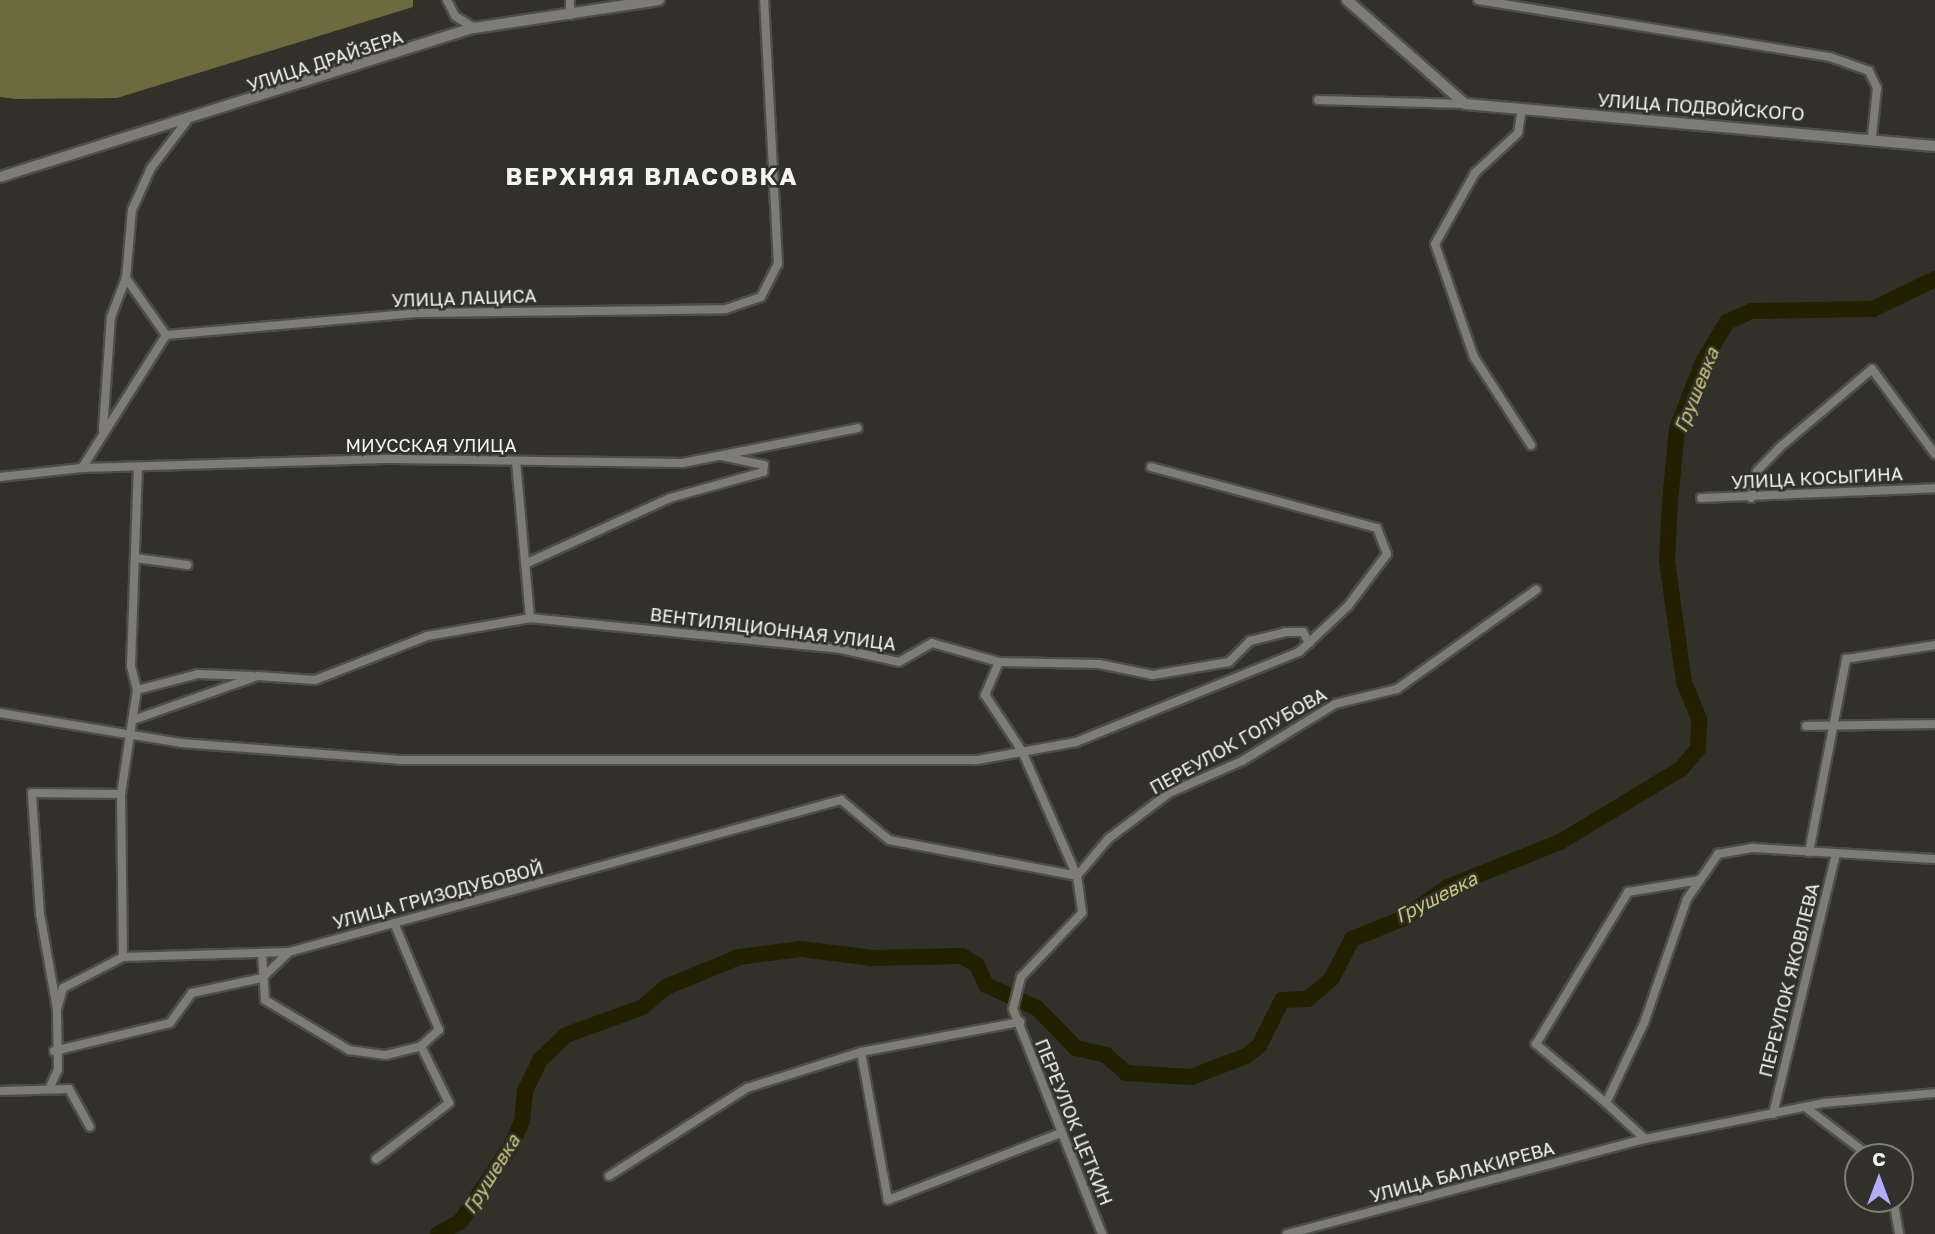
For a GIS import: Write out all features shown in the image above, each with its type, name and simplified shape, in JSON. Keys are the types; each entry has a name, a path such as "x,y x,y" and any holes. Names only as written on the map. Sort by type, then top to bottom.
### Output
{"street":[{"path":"447,0 455,16 474,28"},
{"path":"570,0 570,15"},
{"name":"УЛИЦА ДРАЙЗЕРА","path":"0,177 186,122 474,28 659,0"},
{"name":"УЛИЦА ЛАЦИСА","path":"166,335 419,313 726,309 761,297 778,264 764,0"},
{"path":"1347,0 1465,104"},
{"path":"1478,0 1830,57 1869,71 1877,88 1872,136"},
{"path":"1318,100 1465,104"},
{"name":"УЛИЦА ПОДВОЙСКОГО","path":"1465,104 1872,136 1935,146"},
{"path":"1522,108 1518,133 1475,173 1435,244 1474,357 1531,445"},
{"path":"103,433 111,317 126,278 132,210 151,168 186,122"},
{"path":"82,468 166,335 126,278"},
{"path":"1751,498 1757,471 1772,455 1872,369 1935,454"},
{"name":"МИУССКАЯ УЛИЦА","path":"0,477 82,468 516,461 683,463 858,428"},
{"path":"525,565 670,498 763,472 764,465 720,456"},
{"path":"516,461 530,618"},
{"path":"0,713 129,736 400,760 977,760 1147,718 1309,643 1348,606 1387,554 1377,528 1151,467"},
{"path":"123,957 121,794 137,690 131,666 138,468"},
{"name":"УЛИЦА КОСЫГИНА","path":"1701,498 1751,498 1935,488"},
{"path":"135,558 188,565"},
{"name":"ПЕРЕУЛОК ГОЛУБОВА","path":"1077,876 1108,839 1169,793 1242,761 1335,704 1397,689 1536,590"},
{"name":"ВЕНТИЛЯЦИОННАЯ УЛИЦА","path":"137,690 198,674 315,680 427,636 530,618 841,649 899,662 932,643 999,662 1099,664 1153,675 1229,662 1250,642 1285,632 1303,632 1309,643"},
{"path":"1810,852 1846,659 1935,645"},
{"path":"999,662 985,695 1022,751 1077,876"},
{"name":"ВЕНТИЛЯЦИОННАЯ УЛИЦА","path":"133,720 258,676"},
{"path":"1806,726 1935,724"},
{"path":"51,1085 58,1069 54,1051 57,1009 40,914 32,793 121,794"},
{"name":"УЛИЦА ГРИЗОДУБОВОЙ","path":"57,1009 63,988 123,957 289,953 841,800 889,840 1077,876"},
{"path":"1606,1103 1700,880 1718,854 1810,852 1935,859"},
{"name":"ПЕРЕУЛОК ЯКОВЛЕВА","path":"1773,1114 1836,853"},
{"name":"ПЕРЕУЛОК ЦЕТКИН","path":"1077,876 1082,913 1021,977 1013,1009 1020,1022 1058,1133 1102,1234"},
{"path":"1645,1139 1536,1044 1628,892 1700,880"},
{"path":"262,953 265,1000 349,1050 387,1055 421,1046 439,1030 394,923"},
{"path":"54,1051 170,1023 192,993 262,978 289,953"},
{"path":"608,1176 747,1088 861,1052 1020,1022"},
{"path":"376,1159 449,1103 421,1046"},
{"path":"861,1052 888,1200 1058,1133"},
{"path":"0,1091 51,1085 69,1089 90,1127"},
{"name":"УЛИЦА БАЛАКИРЕВА","path":"1287,1234 1645,1139 1805,1107 1935,1093"},
{"path":"1805,1107 1853,1143"},
{"path":"1895,1213 1899,1234"}],"shaded area":[{"path":"0,0 413,0 413,7 117,98 15,99 0,97"}],"waterway":[{"name":"Грушевка","path":"438,1234 461,1221 511,1146 522,1121 525,1091 540,1060 566,1035 643,1007 666,987 739,957 801,949 872,958 962,956 977,965 986,985 1037,1008 1076,1048 1106,1055 1126,1073 1191,1077 1246,1056 1259,1046 1282,1000 1308,999 1332,978 1352,939 1402,919 1448,887 1560,842 1681,769 1698,749 1699,719 1684,682 1667,561 1670,501 1677,429 1703,362 1727,322 1752,311 1873,309 1935,279"}],"district":[{"name":"ВЕРХНЯЯ ВЛАСОВКА","path":"652,176"}]}
